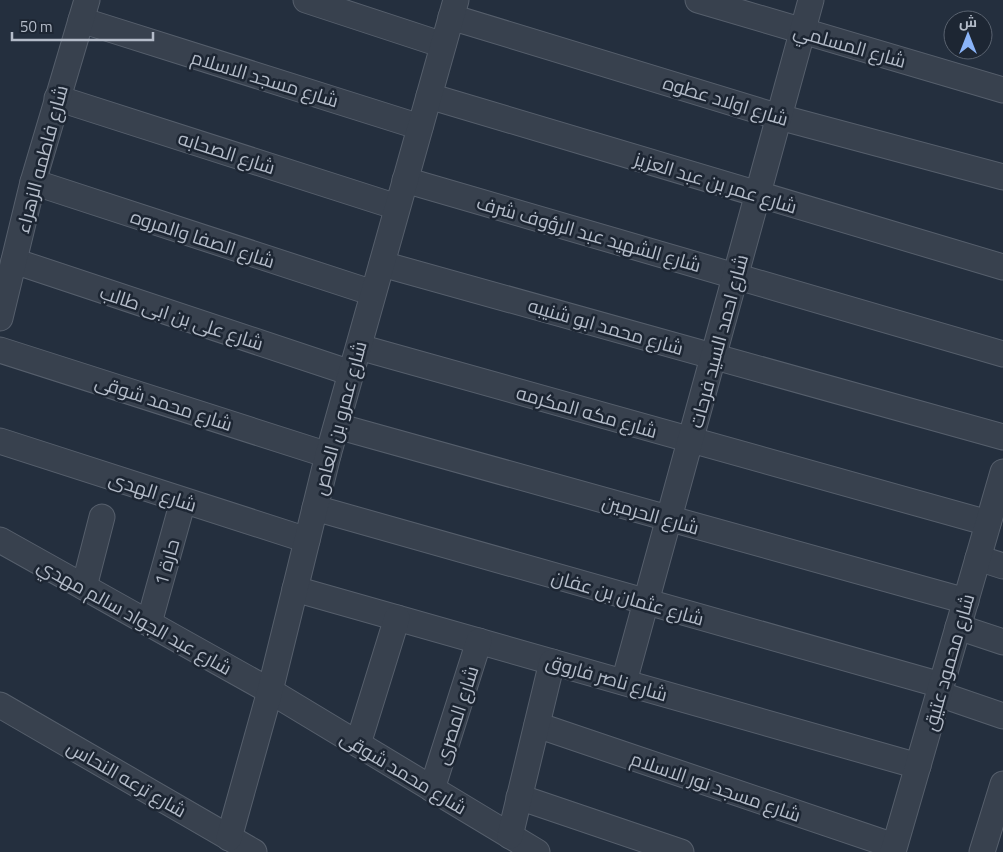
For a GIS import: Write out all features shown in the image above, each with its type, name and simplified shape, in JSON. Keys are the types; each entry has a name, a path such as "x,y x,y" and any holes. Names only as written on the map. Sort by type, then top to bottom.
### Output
{"street":[{"path":"306,0 443,45"},
{"name":"شارع المسلمي","path":"698,0 1003,90"},
{"name":"شارع احمد السيد فرحات","path":"624,682 811,0"},
{"name":"شارع عمرو بن العاص","path":"229,838 270,691 328,455 453,8"},
{"name":"شارع اولاد عطوه","path":"453,8 779,117 1003,177"},
{"name":"شارع فاطمه الزهراء","path":"0,318 34,182 84,10"},
{"name":"شارع مسجد الاسلام","path":"84,10 420,127"},
{"name":"شارع عمر بن عبد العزيز","path":"429,96 1003,267"},
{"name":"شارع الصحابه","path":"57,98 397,207"},
{"name":"شارع الشهيد عبد الرؤوف شرف","path":"406,180 1003,354"},
{"name":"شارع الصفا والمروه","path":"34,182 373,294"},
{"name":"شارع على بن ابى طالب","path":"14,261 351,373"},
{"name":"شارع محمد ابو شنيبه","path":"382,264 1003,437"},
{"name":"شارع مكه المكرمه","path":"359,348 988,523"},
{"name":"شارع محمد شوقى","path":"0,350 328,455"},
{"name":"شارع الحرمين","path":"337,426 966,601"},
{"name":"شارع الهدى","path":"0,441 307,540"},
{"name":"شارع محمود عتيق","path":"894,849 1003,472"},
{"name":"حارة 1","path":"149,623 184,501"},
{"name":"شارع عثمان بن عفان","path":"315,508 646,602 940,689 1003,716"},
{"path":"84,587 102,517"},
{"name":"شارع عبد الجواد سالم مهدي","path":"0,540 270,691"},
{"path":"978,558 1003,566"},
{"name":"شارع ناصر فاروق","path":"295,589 918,766"},
{"path":"358,744 397,618"},
{"path":"958,627 1003,642"},
{"name":"شارع المصرى","path":"432,789 452,732 479,641"},
{"path":"510,836 552,662"},
{"name":"شارع محمد شوقى","path":"270,691 537,852"},
{"name":"شارع ترعه النحاس","path":"0,705 254,852"},
{"name":"شارع مسجد نور الاسلام","path":"537,725 894,849"},
{"path":"982,852 1003,784"},
{"path":"519,797 681,852"}]}
